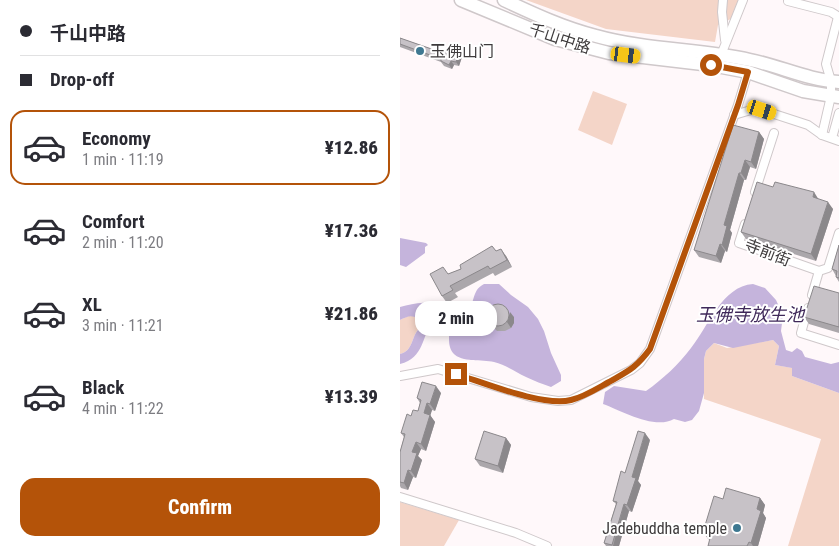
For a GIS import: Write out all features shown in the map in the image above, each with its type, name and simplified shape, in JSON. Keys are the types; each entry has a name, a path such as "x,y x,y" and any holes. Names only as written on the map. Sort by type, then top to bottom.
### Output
{"main road":[{"name":"千山中路","path":"461,0 555,39 609,53 711,65 748,72 803,91 835,96"},
{"name":"千山中路","path":"504,0 555,23 597,37 632,44 751,60 798,74 835,81"}],"street":[{"path":"723,0 722,12 725,42"},
{"path":"721,55 743,0"},
{"path":"788,1 831,12 838,17 826,64 835,81 835,96 822,135"},
{"path":"400,376 438,369 532,397 558,402 578,397 631,370 640,363 650,349 748,72"},
{"path":"734,115 751,110 762,110 808,124 822,135 836,139 839,113"},
{"path":"753,197 774,132"},
{"name":"寺前街","path":"747,216 738,243 820,271"},
{"path":"839,233 828,268 820,271 801,333 839,345"},
{"path":"400,496 516,533 547,546"}],"shaded area":[{"path":"526,0 741,0 735,17 718,25 715,42 606,29"},
{"path":"593,91 627,104 612,145 578,130"},
{"path":"408,316 415,316 418,319 420,328 408,350 400,354 400,320"},
{"path":"773,340 779,346 775,365 793,368 792,376 839,393 839,546 788,546 821,439 704,399 704,359 706,351 714,343 727,348"},
{"path":"400,502 459,520 444,546 400,546"}],"water":[{"path":"400,238 428,245 425,247 425,253 406,267 400,265"},
{"path":"484,284 499,284 528,307 538,319 561,375 561,381 551,387 498,363 457,356 451,349 445,320 434,319 418,352 408,361 400,364 400,354 408,350 420,328 416,317 409,316 400,320 400,307 424,303 456,311 465,310 471,305 477,290"},
{"name":"玉佛寺放生池","path":"753,284 765,288 776,300 783,315 781,331 786,350 792,352 797,348 802,351 805,357 831,364 839,362 839,393 792,376 792,368 775,365 779,346 773,340 733,348 714,343 706,351 704,359 704,393 699,411 692,420 685,422 674,419 666,422 648,421 603,404 605,392 614,386 646,391 658,382 686,354 724,300 742,286"}],"building":[{"path":"400,38 443,53 444,51 449,53 450,49 459,52 456,62 451,61 449,65 441,61 441,59 400,44"},
{"path":"733,125 759,132 751,162 745,160 741,173 739,173 724,225 727,226 722,245 720,244 716,256 694,250"},
{"path":"757,182 773,187 775,182 814,192 813,197 828,202 811,254 741,232"},
{"path":"839,245 839,278 836,277 837,271 832,269"},
{"path":"492,246 496,251 501,249 507,260 490,269 488,266 450,286 453,290 442,296 430,274 443,267 448,274 461,269 460,265"},
{"path":"814,286 839,293 839,327 804,317"},
{"path":"498,304 506,307 509,315 506,323 498,326 490,323 487,315 490,307"},
{"path":"422,382 436,386 430,404 427,403 424,413 430,415 421,444 416,442 412,452 417,453 411,471 408,470 404,483 400,482 400,452 405,434 401,433 407,414 411,416 413,410 418,411 421,400 417,398"},
{"path":"484,431 506,438 498,466 475,459"},
{"path":"638,431 645,433 632,477 636,478 627,505 624,504 612,545 604,543 617,502 613,501 621,471 625,473"},
{"name":"Jadebuddha temple","path":"726,488 760,498 757,509 761,511 751,543 749,542 747,546 708,546 711,534 703,532 714,496 723,499"}],"place":[{"name":"玉佛山门","path":"420,51"},
{"name":"Jadebuddha temple","path":"737,528"}],"route":[{"path":"456,374 532,397 558,402 571,400 600,387 640,363 650,349 738,105 748,72 711,65"}]}
